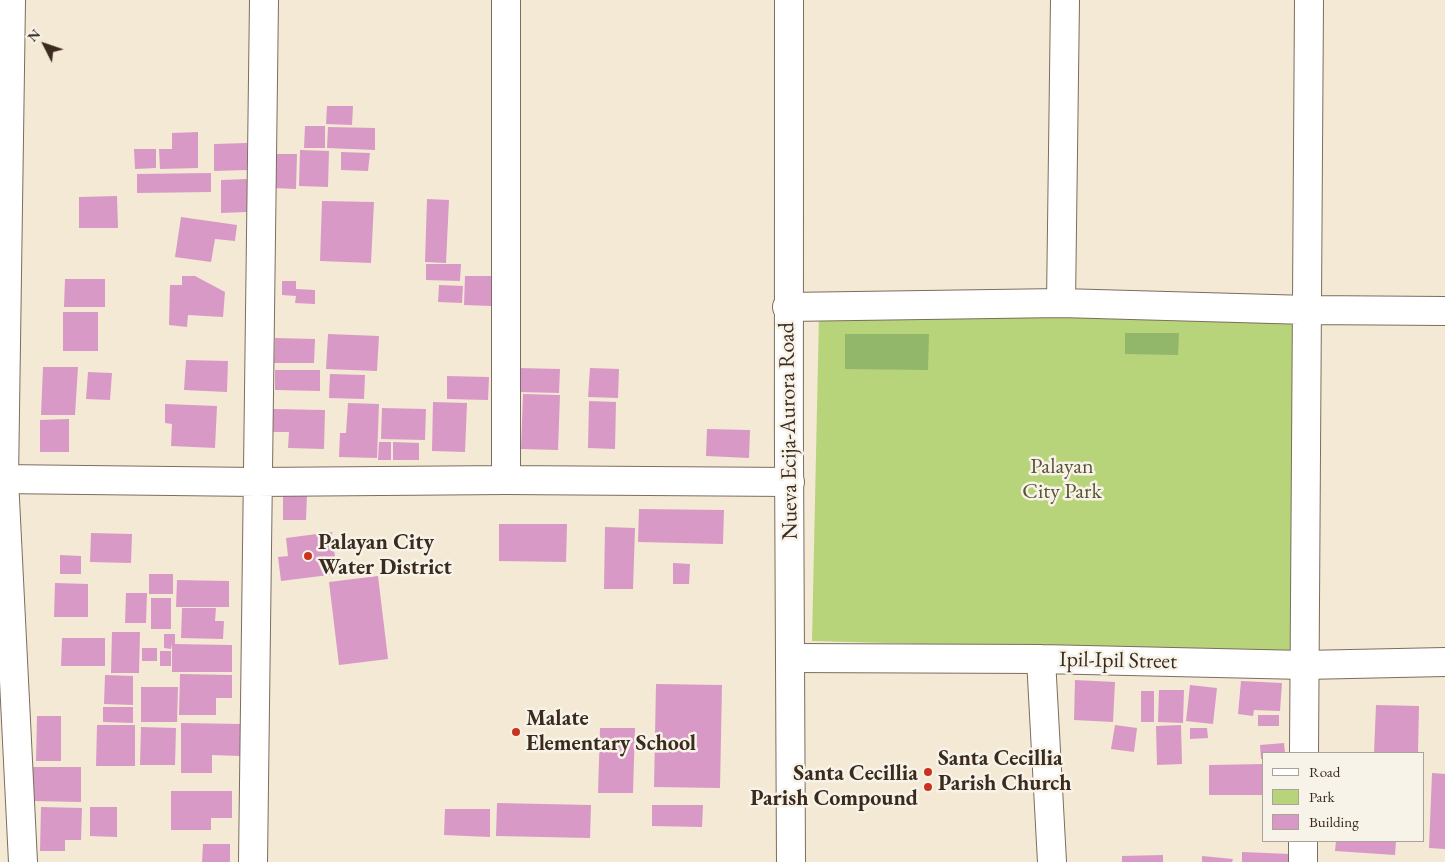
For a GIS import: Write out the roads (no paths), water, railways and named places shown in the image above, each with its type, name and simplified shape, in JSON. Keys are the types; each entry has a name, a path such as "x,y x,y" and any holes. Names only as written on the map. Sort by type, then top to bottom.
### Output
{"street":[{"path":"11,0 2,479 23,862"},
{"path":"253,862 264,0"},
{"path":"506,0 506,480"},
{"name":"Nueva Ecija-Aurora Road","path":"789,0 787,307 790,482 791,862"},
{"path":"1062,303 1065,0"},
{"path":"1304,752 1309,0"},
{"path":"787,307 1062,303 1308,310 1445,311"},
{"path":"2,479 257,482 506,480 790,482"},
{"name":"Ipil-Ipil Street","path":"790,658 1041,659 1304,665 1445,662"},
{"path":"1041,659 1052,862"},
{"path":"1303,842 1303,862"}],"place":[{"name":"Palayan City Water District","path":"308,556"},
{"name":"Malate Elementary School","path":"516,732"},
{"name":"Santa Cecillia Parish Church","path":"928,772"},
{"name":"Santa Cecillia Parish Compound","path":"928,787"}],"park label":[{"name":"Palayan City Park","path":"1062,480"}]}
